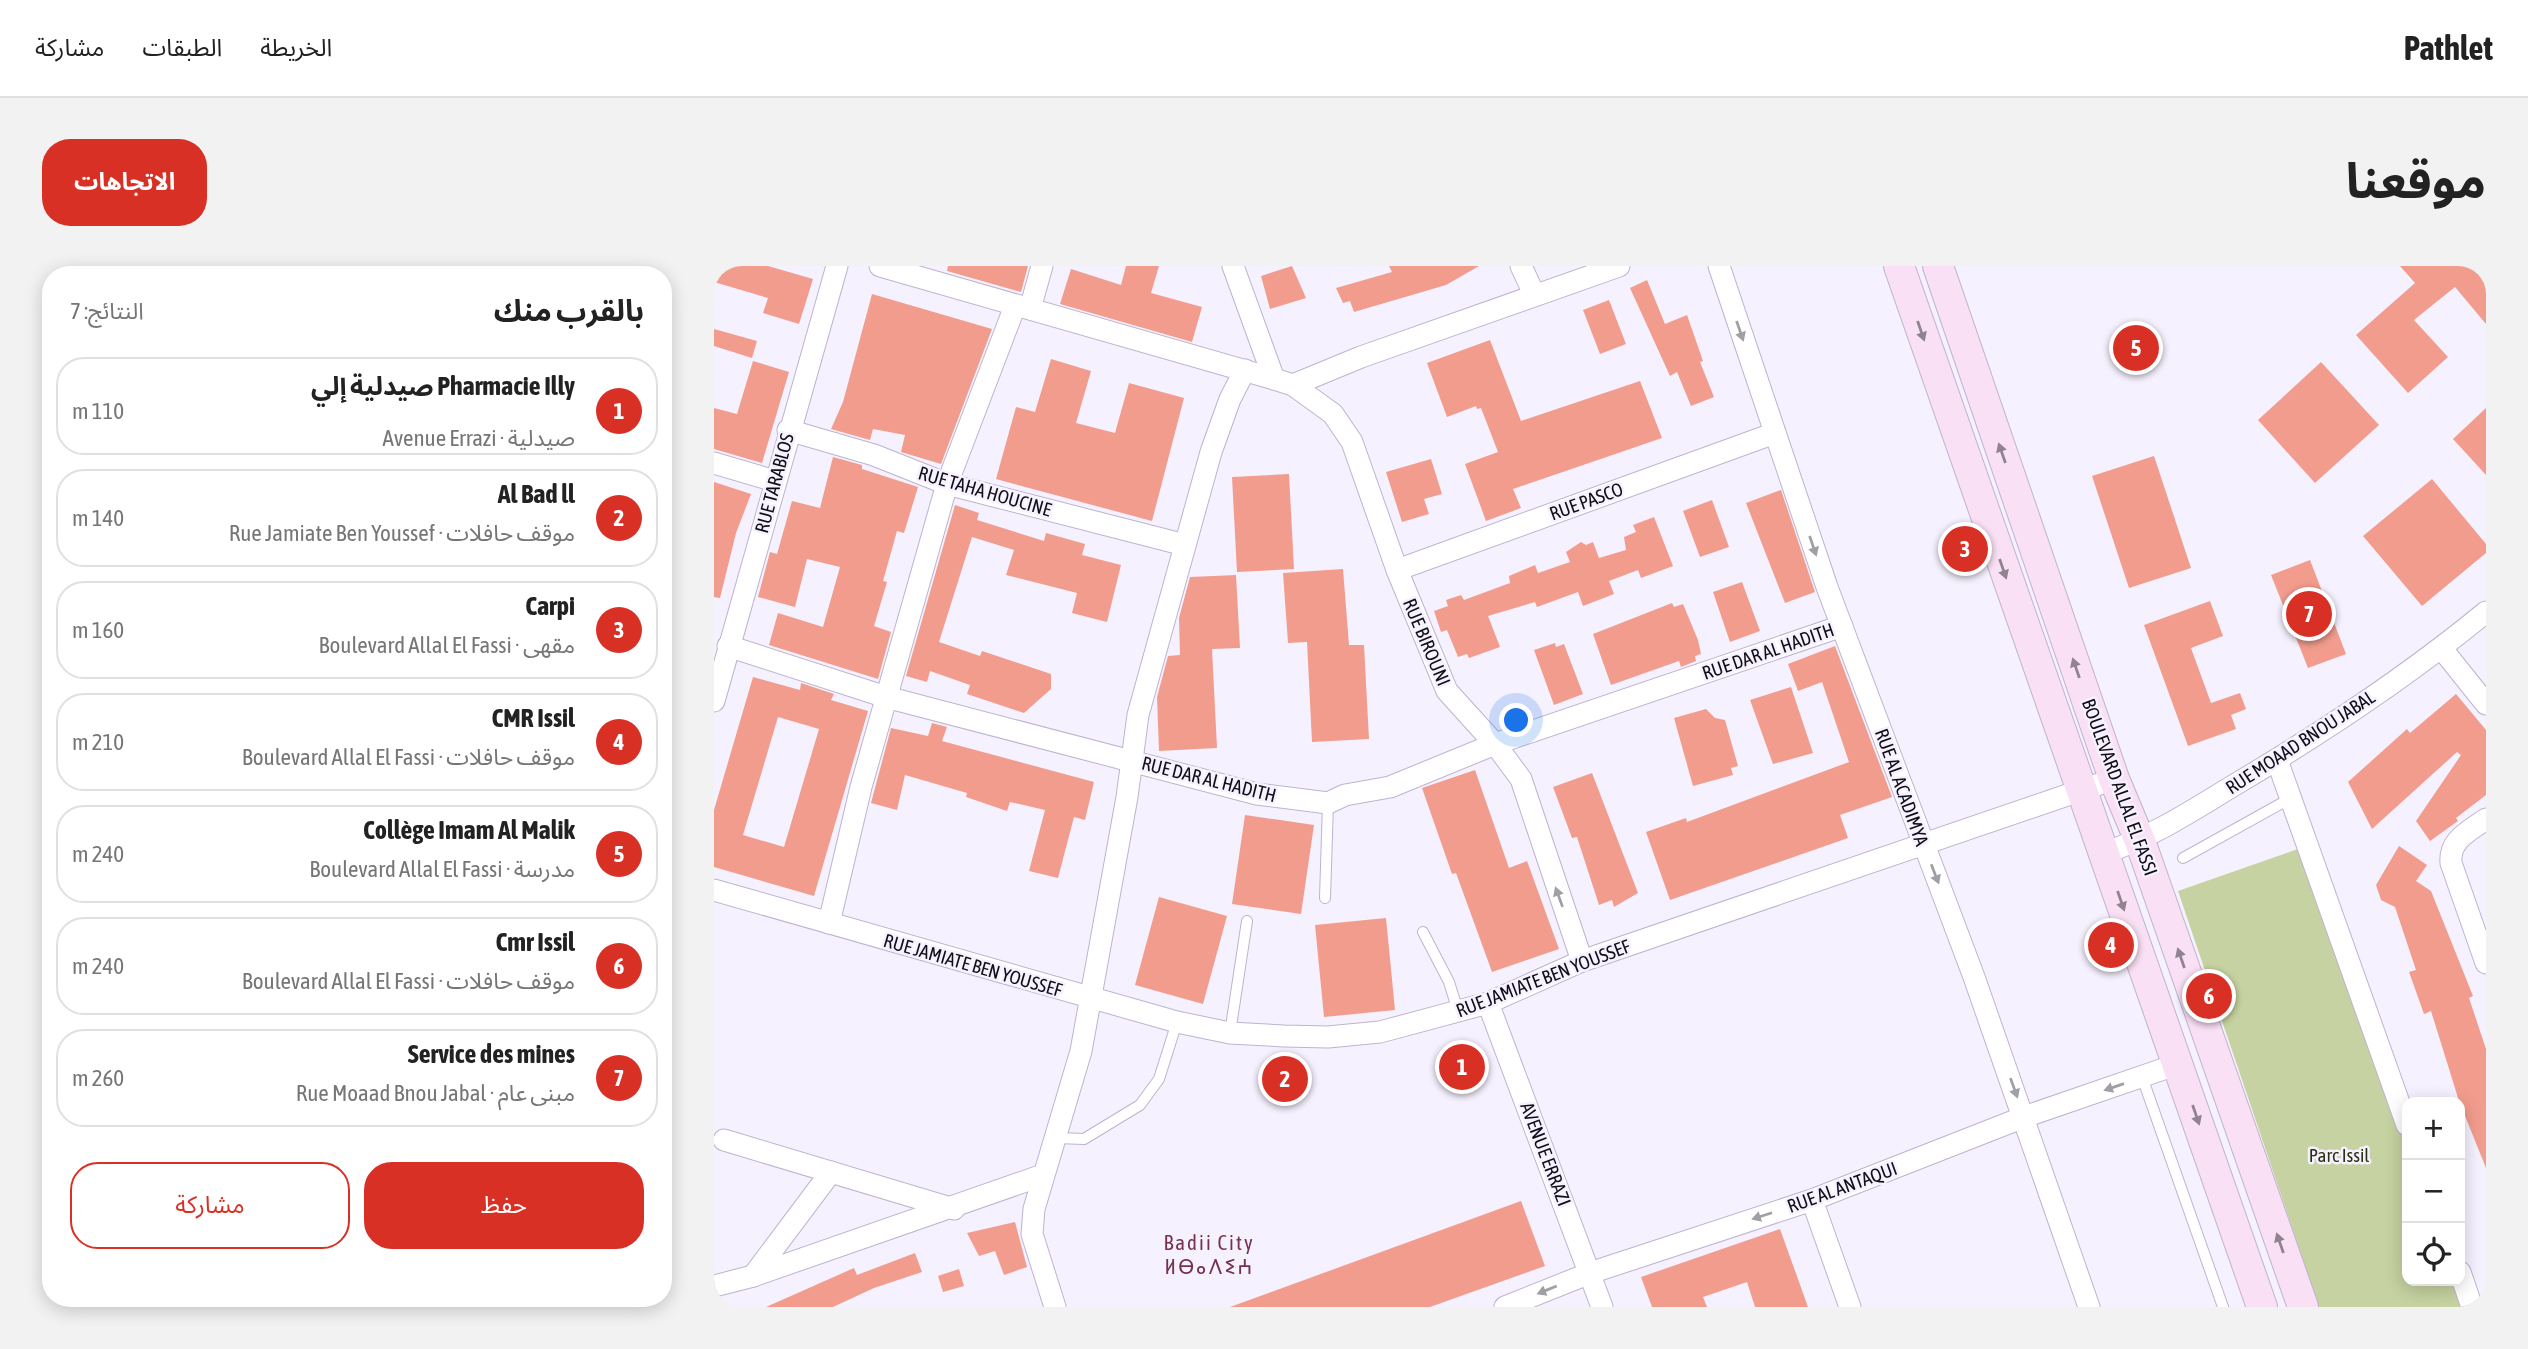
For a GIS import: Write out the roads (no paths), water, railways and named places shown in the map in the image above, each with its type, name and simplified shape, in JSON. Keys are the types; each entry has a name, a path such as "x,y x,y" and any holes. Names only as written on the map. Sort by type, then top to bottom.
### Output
{"main road":[{"name":"BOULEVARD ALLAL EL FASSI","path":"1899,266 2262,1307"},
{"name":"BOULEVARD ALLAL EL FASSI","path":"1938,266 2115,779 2140,841 2303,1307"}],"street":[{"name":"RUE TARABLOS","path":"714,698 788,430 837,266"},
{"name":"RUE BIROUNI","path":"880,266 1283,382 1333,414 1352,442 1397,570 1447,691 1495,744 1521,779 1582,961"},
{"path":"829,923 886,697 947,484 1042,266"},
{"path":"1233,266 1283,382 1619,266"},
{"path":"1521,266 1534,294"},
{"name":"RUE AL ACADIMYA","path":"1718,266 1842,626 2024,1117 2089,1307"},
{"path":"1055,1307 1032,1234 1034,1209 1081,1051 1133,760 1138,715 1214,442 1245,370"},
{"name":"RUE TAHA HOUCINE","path":"788,430 874,456 947,484 1185,545"},
{"name":"RUE PASCO","path":"1397,570 1775,433"},
{"path":"714,463 775,481"},
{"name":"RUE MOAAD BNOU JABAL","path":"2104,853 2140,841 2277,760 2442,649 2486,612"},
{"name":"RUE DAR AL HADITH","path":"729,646 886,697 1257,794 1328,803 1345,795 1390,787 1495,744 1842,626"},
{"path":"2442,649 2486,704"},
{"path":"2277,760 2402,1111"},
{"name":"RUE JAMIATE BEN YOUSSEF","path":"714,890 1177,1022 1230,1032 1328,1037 1380,1032 1488,1003 1582,961 2115,779"},
{"path":"2486,820 2457,840 2450,850 2451,863 2486,962"},
{"name":"AVENUE ERRAZI","path":"1488,1003 1602,1307"},
{"name":"RUE AL ANTAQUI","path":"1505,1307 1590,1273 1812,1199 2024,1117 2178,1064"},
{"path":"724,1140 954,1209"},
{"path":"753,1276 831,1172"},
{"path":"714,1286 753,1276 954,1209 1043,1175"},
{"path":"1812,1199 1850,1307"}],"lane":[{"path":"2183,858 2291,799"},
{"path":"1325,898 1328,803"},
{"path":"1230,1032 1247,921"},
{"path":"1423,932 1449,982 1458,1011"},
{"path":"1057,1138 1084,1139 1140,1105 1159,1079 1177,1022"},
{"path":"2142,1077 2223,1307"}],"place":[{"name":"Collège Imam Al Malik","path":"2136,348"},
{"name":"Carpi","path":"1965,549"},
{"name":"Service des mines","path":"2309,614"},
{"name":"CMR Issil","path":"2111,945"},
{"name":"Cmr Issil","path":"2209,996"},
{"name":"Pharmacie Illy صيدلية إلي","path":"1462,1067"},
{"name":"Al Bad ll","path":"1285,1079"}],"district":[{"name":"Badii City ⵍⴱⴰⴷⵉⵄ","path":"1209,1254"}],"park label":[{"name":"Parc Issil","path":"2339,1155"}]}
